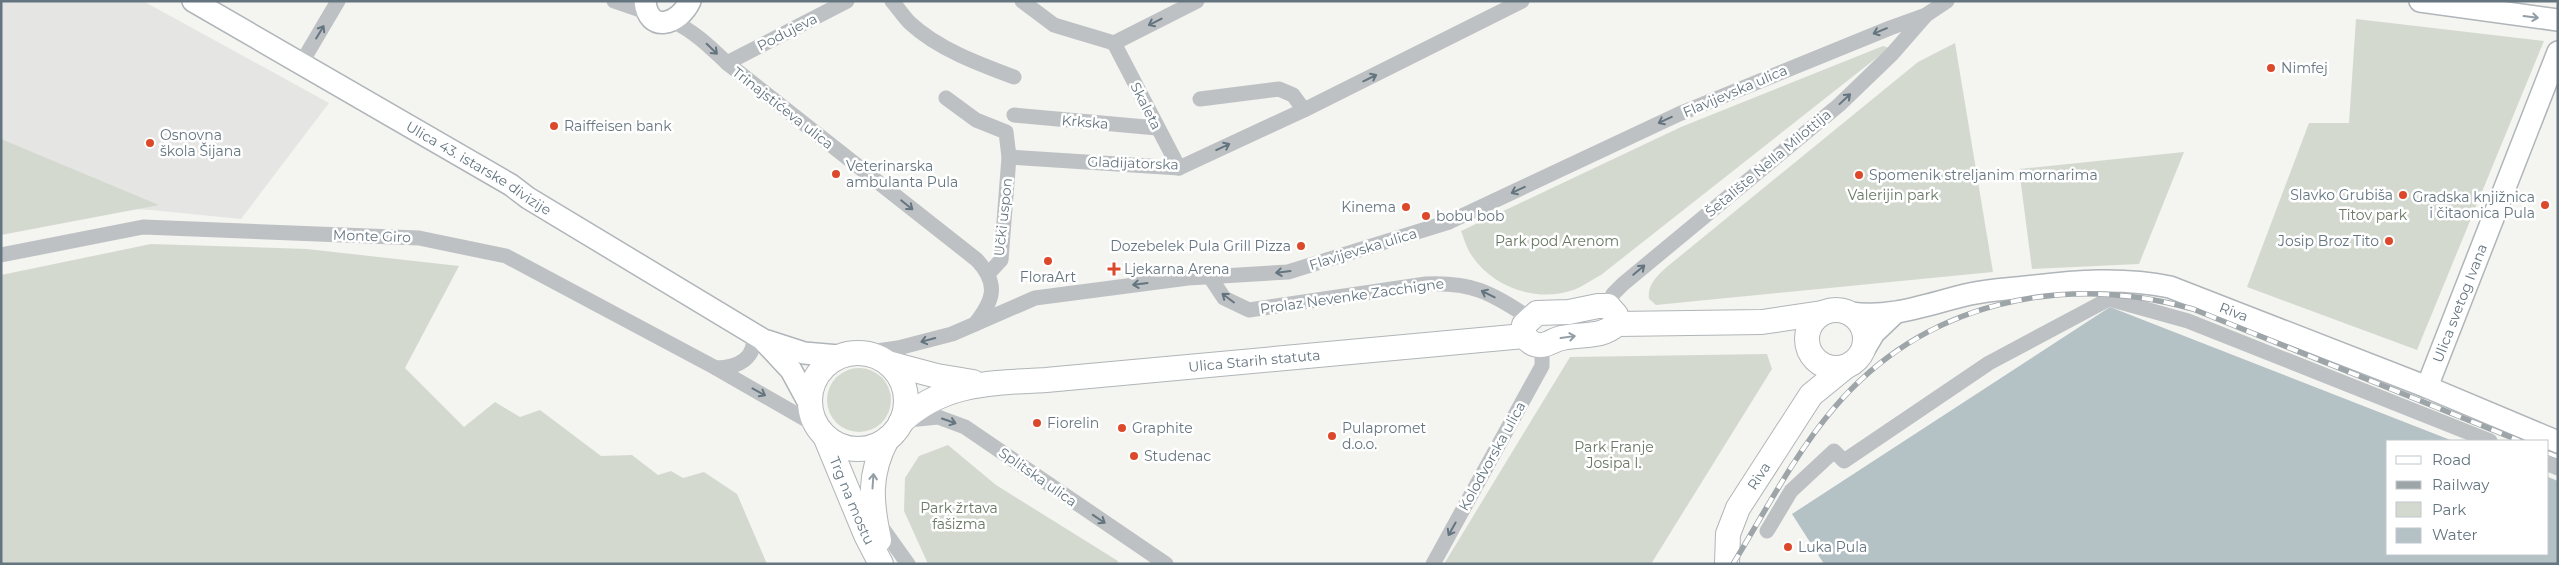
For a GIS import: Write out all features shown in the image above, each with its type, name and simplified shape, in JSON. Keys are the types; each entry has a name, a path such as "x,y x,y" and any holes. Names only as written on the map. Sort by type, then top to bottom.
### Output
{"main road":[{"name":"Ulica 43. istarske divizije","path":"193,1 302,62 511,185 528,198 758,336 804,353 839,356"},
{"path":"646,7 651,18 662,23 672,21 686,10 690,1"},
{"path":"2420,1 2558,20"},
{"name":"Ulica svetog Ivana","path":"2427,387 2558,52"},
{"name":"Riva","path":"1851,313 1870,316 1894,313 1979,292 2080,281 2152,283 2170,287 2427,387 2558,442"},
{"name":"Ulica Starih statuta","path":"1532,333 1537,313 1569,312 1598,306 1612,315 1762,322 1822,313"},
{"path":"1865,348 1864,328 1851,313 1842,310 1822,313 1809,327 1809,351 1826,367 1844,368 1860,357 1874,333 1894,313"},
{"name":"Ulica Starih statuta","path":"984,384 1046,380 1532,333 1563,337 1596,335 1609,331 1612,315"},
{"name":"Ulica Starih statuta","path":"1762,322 1785,328 1800,338 1809,351"},
{"name":"Ulica 43. istarske divizije","path":"758,336 791,370 817,422"},
{"name":"Riva","path":"1809,351 1814,367 1811,396"},
{"path":"817,422 811,390 816,376 826,364 839,356 862,353 876,356 888,363 937,376 984,384"},
{"name":"Trg na mostu","path":"883,564 872,500 875,466 906,406 905,390 899,375 888,363"},
{"name":"Riva","path":"1727,564 1730,524 1811,396 1844,368"},
{"name":"Trg na mostu","path":"817,422 842,446 862,449 875,446 894,431 924,402 937,396 984,384"},
{"name":"Trg na mostu","path":"817,422 866,535 883,564"}],"street":[{"path":"302,62 338,1"},
{"path":"614,1 646,7"},
{"path":"892,1 910,22 936,42 987,67 1014,77"},
{"path":"1022,1 1054,25 1114,43 1197,1"},
{"name":"Gladijatorska","path":"1009,157 1179,168 1304,110 1522,1"},
{"name":"Flavijevska ulica","path":"862,353 898,348 952,334 1035,298 1210,277 1288,272 1449,222 1679,114 1926,15 1947,1"},
{"name":"Podujeva","path":"727,63 841,3"},
{"name":"Šetalište Nella Milottija","path":"1612,315 1613,294 1623,284 1839,105 1892,54 1926,15"},
{"name":"Trinajstićeva ulica","path":"672,21 685,27 707,44 727,63 977,260 989,273"},
{"name":"Skaleta","path":"1114,43 1179,168"},
{"path":"1200,99 1279,90 1293,95 1304,110"},
{"name":"Učki uspon","path":"946,98 976,120 1006,132 1009,157 1001,260 989,273"},
{"name":"Krkska","path":"1014,115 1158,128"},
{"name":"Monte Giro","path":"1,256 143,227 418,238 506,256 716,368"},
{"path":"974,325 991,298 992,286 989,273"},
{"name":"Prolaz Nevenke Zacchigne","path":"1210,277 1224,298 1249,310 1426,284 1452,283 1472,287 1489,294 1532,333"},
{"path":"1767,531 1791,491 1834,451 1844,461 1989,364 2109,299 2188,321 2487,440"},
{"name":"Kolodvorska ulica","path":"1433,564 1542,366 1532,333"},
{"path":"716,368 732,368 748,358 758,336"},
{"name":"Trg na mostu","path":"716,368 817,422"},
{"name":"Splitska ulica","path":"894,431 914,418 938,417 965,427 1166,564"},
{"path":"874,517 908,564"}],"shaded area":[{"name":"Osnovna škola Šijana","path":"1,1 143,1 329,103 241,219 151,210 35,204 1,184"}],"green space":[{"name":"Titov park","path":"2356,19 2544,41 2417,350 2247,287 2309,123 2349,123"},
{"name":"Valerijin park","path":"1955,43 1993,272 1656,305 1649,299 1651,284 1668,266 1918,62"},
{"name":"Park pod Arenom","path":"1883,46 1889,48 1601,275 1578,288 1557,294 1529,293 1503,284 1481,267 1472,256 1461,231 1681,127"},
{"path":"1,139 159,205 1,235"},
{"path":"2184,152 2139,264 2032,269 2019,169"},
{"path":"151,244 307,249 459,266 405,368 464,427 495,402 520,417 540,410 601,456 632,455 658,475 671,471 683,478 704,472 737,494 767,564 1,564 1,275"},
{"name":"Park Franje Josipa I.","path":"1767,354 1772,369 1651,564 1444,564 1570,357"},
{"path":"859,368 871,370 882,377 889,388 891,400 889,412 882,423 871,430 859,432 847,430 836,423 829,412 827,400 829,388 836,377 847,370"},
{"name":"Park žrtava fašizma","path":"948,445 996,485 1118,561 1117,564 928,564 904,511 905,478 919,456"}],"water":[{"path":"2110,307 2450,440 2386,440 2386,555 2549,555 2549,477 2558,481 2558,564 1824,564 1792,514"}],"railway":[{"path":"1733,564 1780,484 1819,426 1870,372 1910,343 1953,320 1998,305 2046,296 2094,294 2144,298 2193,309 2518,440"},
{"path":"2549,453 2558,457"}],"place":[{"name":"Nimfej","path":"2271,68"},
{"name":"Raiffeisen bank","path":"554,126"},
{"name":"Osnovna škola Šijana","path":"150,143"},
{"name":"Veterinarska ambulanta Pula","path":"836,174"},
{"name":"Spomenik streljanim mornarima","path":"1859,175"},
{"name":"Slavko Grubiša","path":"2403,195"},
{"name":"Gradska knjižnica i čitaonica Pula","path":"2545,205"},
{"name":"Kinema","path":"1406,207"},
{"name":"bobu bob","path":"1426,216"},
{"name":"Josip Broz Tito","path":"2389,241"},
{"name":"Dozebelek Pula Grill Pizza","path":"1301,246"},
{"name":"FloraArt","path":"1048,261"},
{"name":"Ljekarna Arena","path":"1114,269"},
{"name":"Fiorelin","path":"1037,423"},
{"name":"Graphite","path":"1122,428"},
{"name":"Pulapromet d.o.o.","path":"1332,436"},
{"name":"Studenac","path":"1134,456"},
{"name":"Luka Pula","path":"1788,547"}]}
